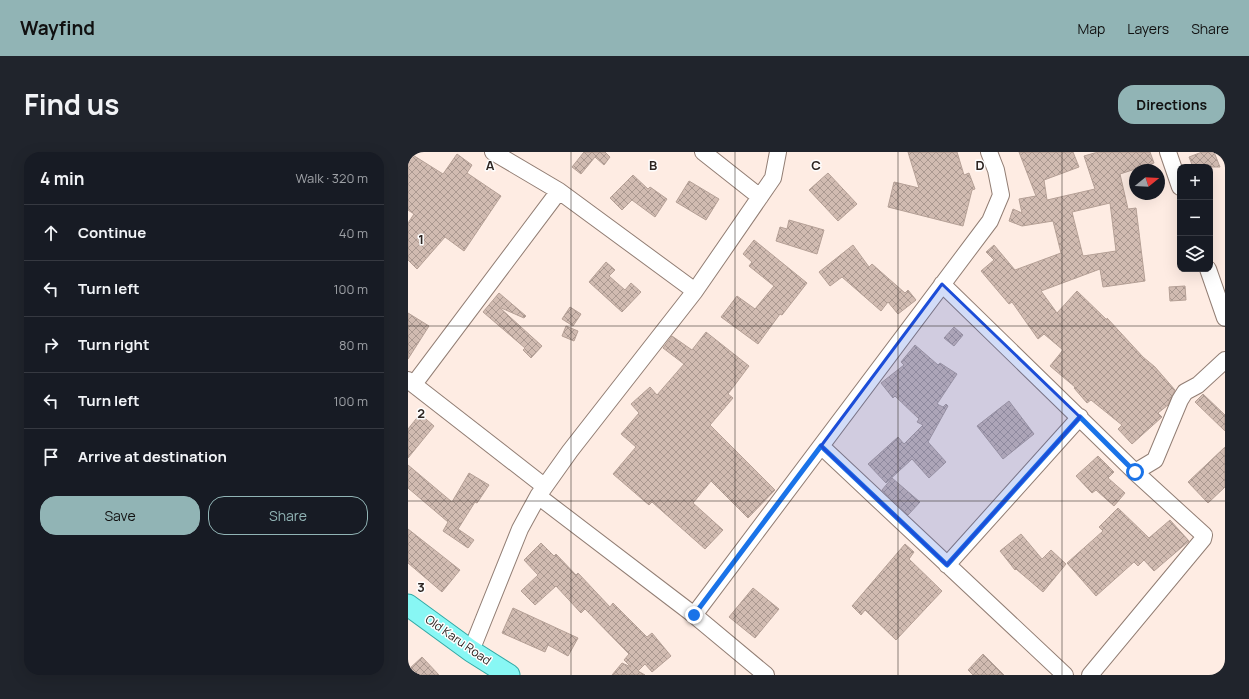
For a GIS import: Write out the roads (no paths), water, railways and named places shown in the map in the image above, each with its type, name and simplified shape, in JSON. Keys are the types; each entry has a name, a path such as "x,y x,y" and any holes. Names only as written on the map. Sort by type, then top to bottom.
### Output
{"main road":[{"name":"Old Karu Road","path":"408,605 471,651 509,675"}],"street":[{"path":"493,152 559,191 695,291"},
{"path":"703,152 760,197"},
{"path":"471,651 520,529 541,491 570,451 695,291 773,178 778,152"},
{"path":"694,615 990,221 1001,195 996,170 989,152"},
{"path":"1168,152 1177,178"},
{"path":"559,191 411,382 541,491 766,675"},
{"path":"1209,272 1223,308"},
{"path":"942,284 1135,472 1201,531 1203,540 1090,675"},
{"path":"1135,472 1155,460 1180,400 1185,392 1198,385 1225,360"},
{"path":"947,565 1080,417"},
{"path":"821,446 1064,675"}]}
